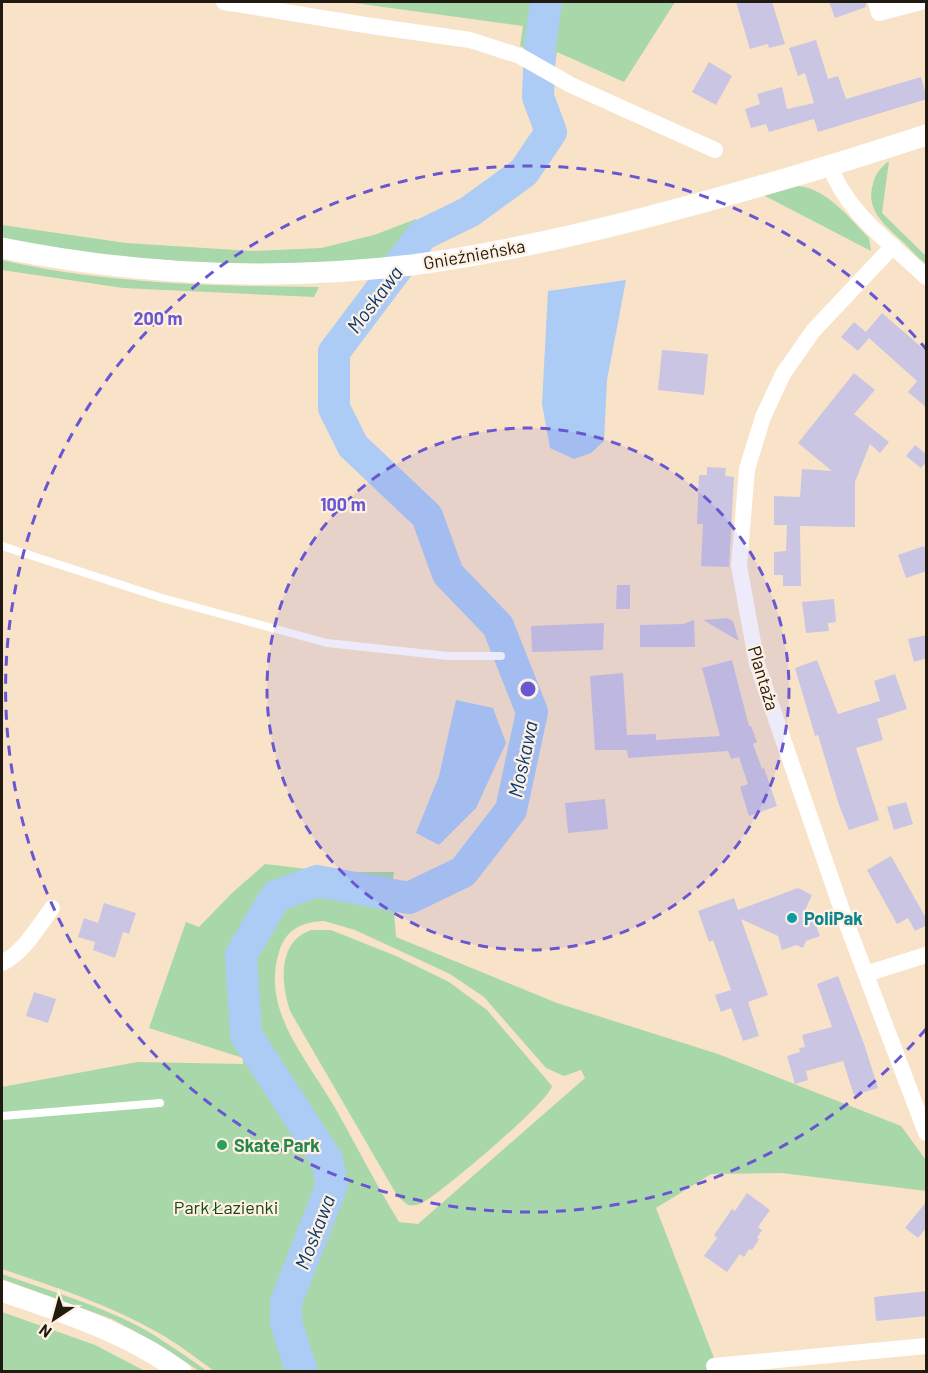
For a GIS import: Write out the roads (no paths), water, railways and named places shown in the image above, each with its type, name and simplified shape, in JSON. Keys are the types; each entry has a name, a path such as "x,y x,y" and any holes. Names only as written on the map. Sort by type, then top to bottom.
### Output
{"street":[{"path":"224,2 470,40 520,57 560,80 715,150"},
{"path":"878,7 921,2"},
{"name":"Gnieźnieńska","path":"2,248 96,263 174,270 293,273 412,265 533,244 613,225 746,190 927,135"},
{"path":"830,165 836,182 848,201 927,277"},
{"name":"Plantaża","path":"893,246 813,331 783,374 762,417 747,469 739,566 757,664 866,974 927,1133"},
{"path":"2,963 9,960 28,940 52,908"},
{"path":"866,974 927,955"},
{"path":"2,1291 96,1324 133,1341 181,1371"},
{"path":"714,1366 927,1346"}],"lane":[{"path":"2,546 162,598 327,643 448,656 501,656"},
{"path":"2,1116 160,1103"}],"water":[{"path":"626,280 607,380 604,441 591,453 574,459 550,448 542,404 548,291"},
{"path":"456,700 493,708 506,743 476,808 439,845 416,833 439,776"}],"waterway":[{"name":"Moskawa","path":"302,1372 286,1323 286,1302 332,1185 327,1160 246,1035 241,955 276,896 317,881 409,898 463,872 511,810 532,712 498,626 448,574 427,516 353,446 334,408 334,352 422,235 469,212 524,172 551,132 538,97 540,47 546,2"}],"place":[{"name":"PoliPak","path":"792,918"},
{"name":"Skate Park","path":"222,1145"}],"park label":[{"name":"Park Łazienki","path":"226,1207"}]}
